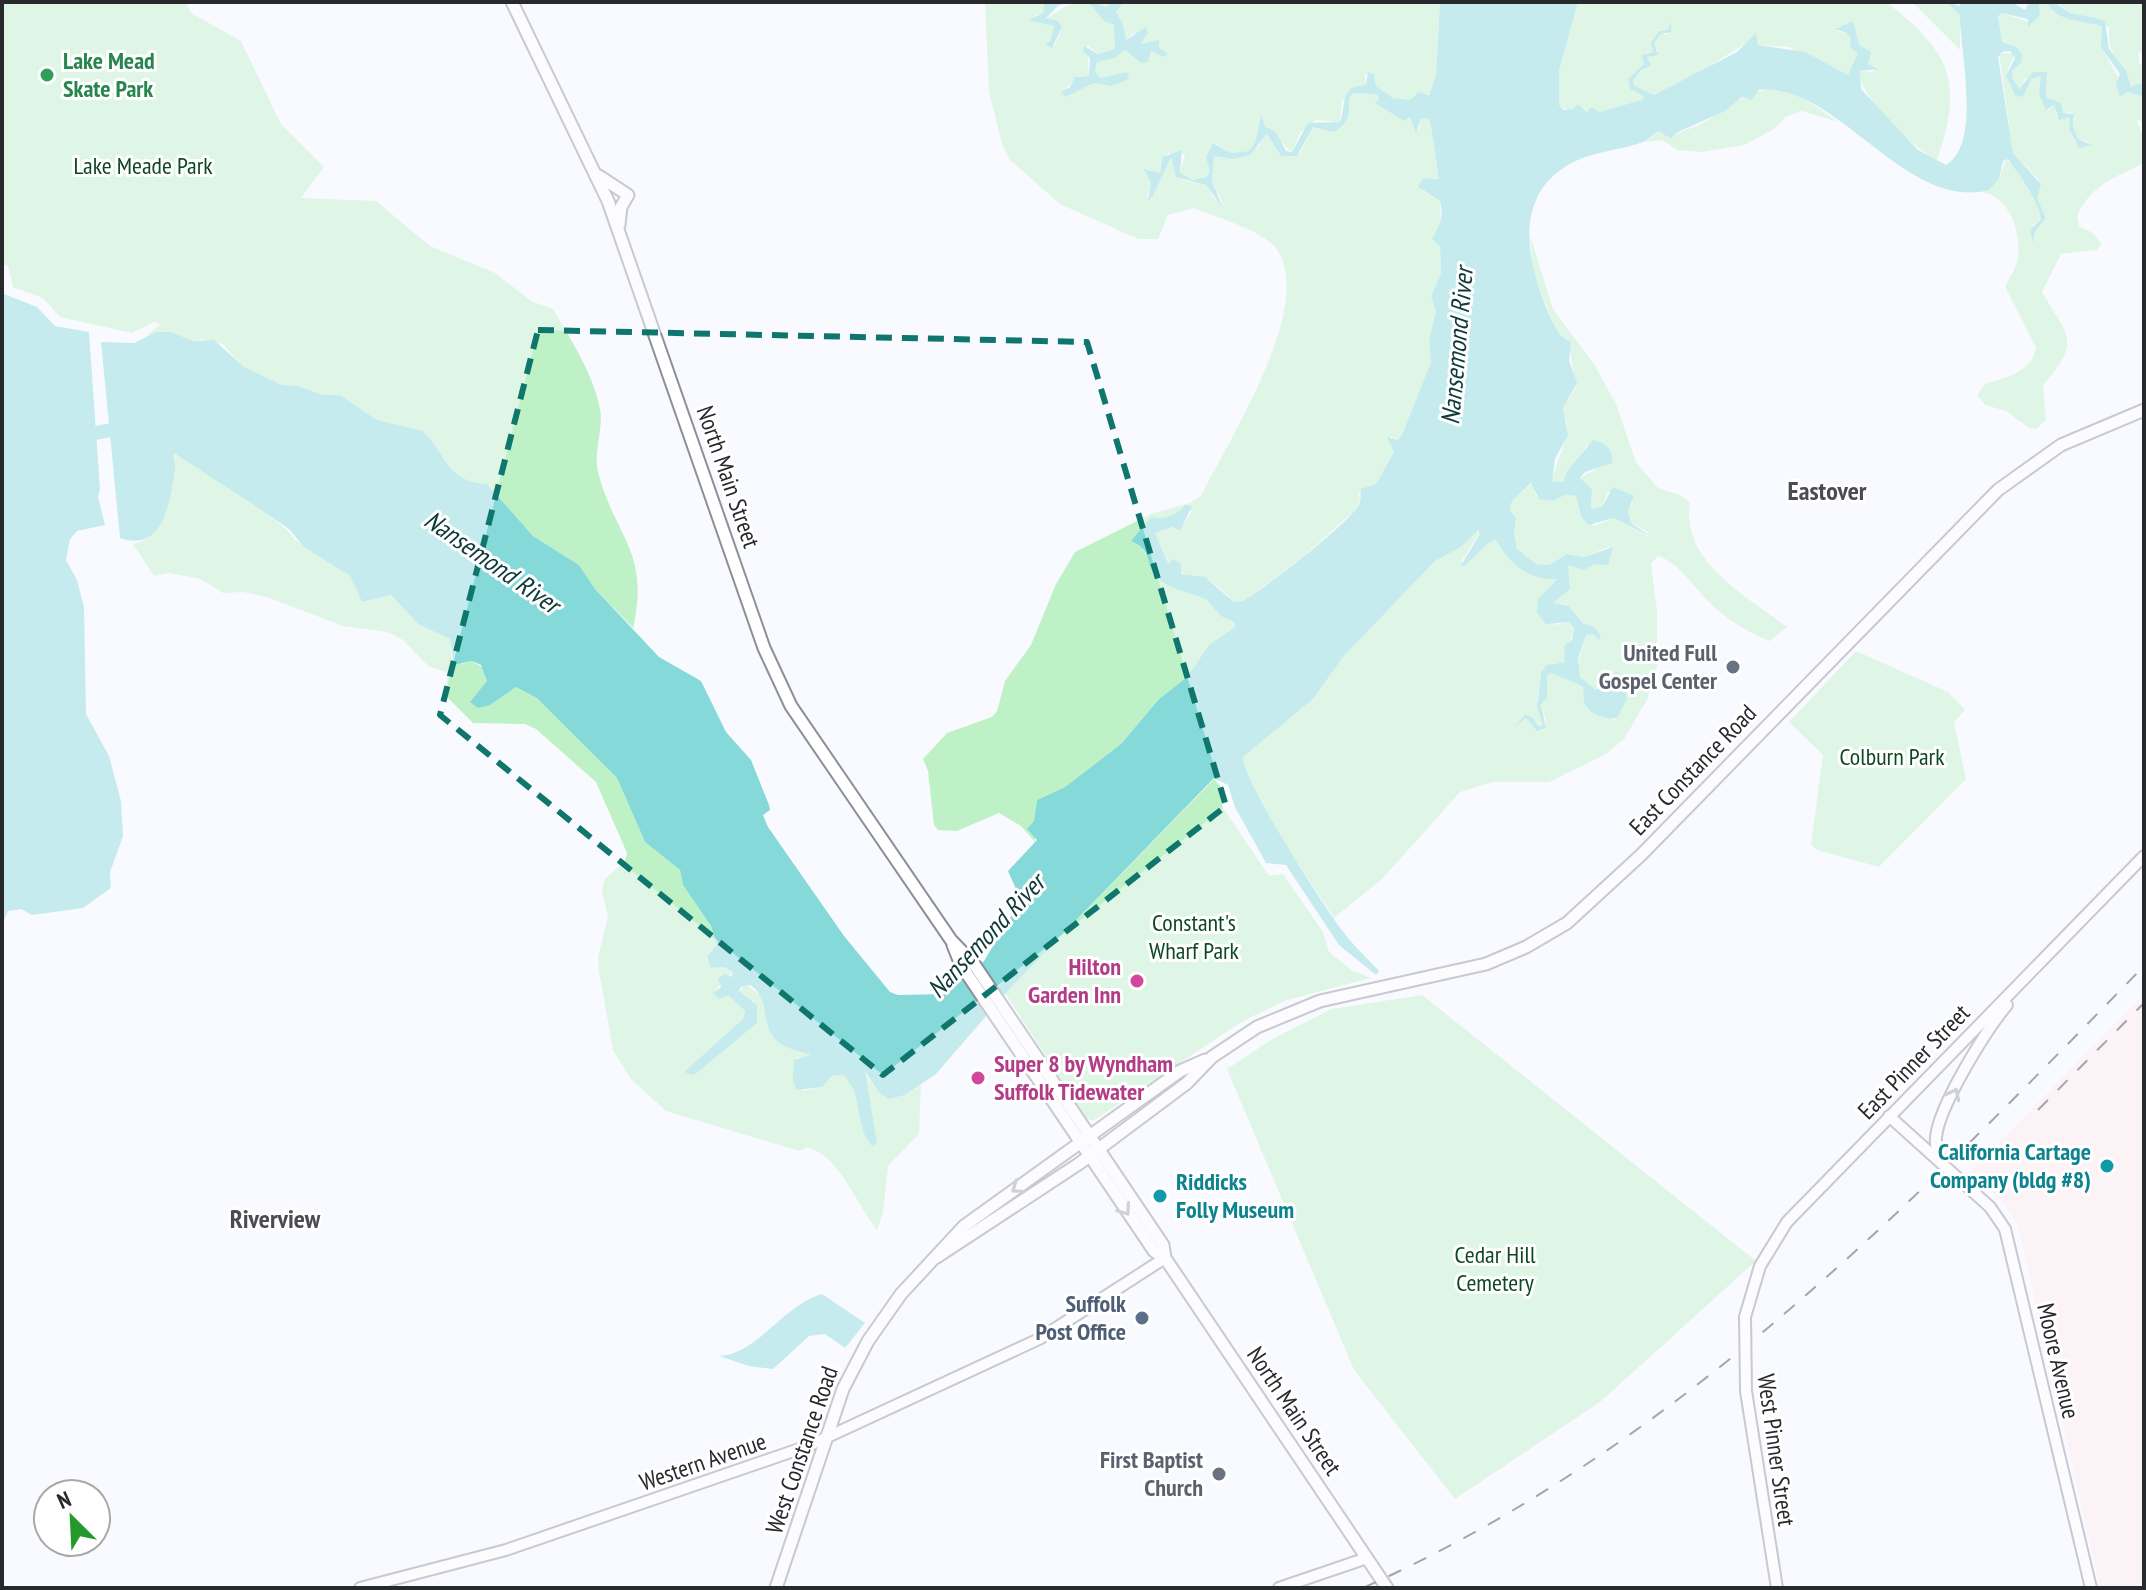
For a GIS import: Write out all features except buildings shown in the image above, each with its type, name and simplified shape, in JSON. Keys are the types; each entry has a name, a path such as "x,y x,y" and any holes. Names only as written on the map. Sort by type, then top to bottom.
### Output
{"main road":[{"name":"North Main Street","path":"512,2 596,173 774,673 791,706 1094,1153 1163,1245 1165,1258 1387,1588"},
{"path":"596,173 628,195 621,207 620,234"},
{"name":"East Constance Road","path":"1086,1141 1180,1071 1212,1057 1257,1027 1290,1011 1340,996 1486,964 1526,947 1567,923 1641,855 1998,490 2061,445 2144,410"},
{"name":"East Constance Road","path":"1094,1153 1187,1083 1212,1057"},
{"name":"West Constance Road","path":"776,1588 843,1389 868,1341 901,1294 964,1226 1086,1141"},
{"name":"West Constance Road","path":"937,1257 1094,1153"}],"street":[{"name":"East Pinner Street","path":"1745,1317 1760,1266 1787,1222 2144,856"},
{"path":"1944,1167 1936,1145 1938,1129 1961,1080 1993,1021 2058,944"},
{"name":"Moore Avenue","path":"1889,1116 1996,1214 2005,1229 2091,1588"},
{"name":"Western Avenue","path":"360,1588 517,1547 826,1439 1039,1339 1165,1258"},
{"name":"West Pinner Street","path":"1745,1317 1746,1391 1777,1588"},
{"path":"1279,1588 1367,1558"},
{"path":"1301,1588 1321,1575"}],"highlighted area":[{"path":"538,330 1087,342 1226,806 883,1075 440,715"}],"shaded area":[{"path":"2144,994 2144,1588 2100,1588 2018,1224 2001,1200 1969,1173"}],"green space":[{"name":"Lake Meade Park","path":"2,2 186,2 191,13 241,41 281,124 324,167 301,198 376,201 430,246 495,273 531,301 553,309 581,357 597,396 601,417 597,467 606,498 629,548 637,581 633,628 595,589 579,565 533,536 487,484 473,482 455,473 423,431 377,420 340,395 323,395 298,386 282,385 244,368 223,344 202,339 193,341 171,332 147,335 161,324 154,322 132,333 60,317 43,298 13,287 8,266 2,264"},
{"path":"985,2 1053,2 1043,13 1033,16 1054,26 1054,47 1061,31 1046,19 1076,3 1111,2 1106,7 1093,3 1104,21 1114,25 1116,49 1098,54 1087,45 1089,76 1079,76 1064,90 1094,83 1104,85 1127,72 1100,78 1095,71 1097,62 1115,58 1125,50 1153,51 1141,44 1146,37 1133,33 1126,40 1123,24 1116,12 1124,2 1440,2 1436,75 1429,94 1416,93 1410,100 1393,98 1376,86 1374,74 1365,75 1366,85 1358,85 1342,101 1340,122 1316,120 1300,133 1292,152 1265,127 1260,116 1255,143 1250,151 1258,147 1267,134 1281,156 1300,153 1313,127 1334,132 1346,122 1349,98 1354,93 1376,94 1386,107 1404,120 1410,117 1415,130 1419,130 1421,119 1428,118 1430,122 1439,179 1429,178 1421,190 1440,201 1441,227 1433,241 1440,247 1441,273 1431,296 1436,311 1429,340 1431,362 1402,435 1398,440 1390,436 1394,452 1376,484 1359,493 1360,502 1354,511 1304,556 1243,602 1234,602 1205,578 1176,570 1160,551 1155,533 1172,527 1178,531 1193,510 1161,519 1151,517 1131,541 1144,552 1156,574 1169,584 1206,599 1234,622 1235,627 1209,645 1187,677 1159,699 1121,744 1065,787 1037,800 1034,821 1028,829 1035,836 1035,842 1021,826 999,813 957,831 938,830 934,825 928,771 923,759 947,733 992,717 997,711 1005,681 1031,645 1056,584 1075,552 1153,513 1190,503 1201,496 1264,372 1285,303 1286,272 1276,248 1270,242 1238,225 1194,208 1168,215 1158,239 1138,239 1060,204 1010,160 1002,144 989,91","holes":["1215,143 1231,153 1250,151 1233,159 1214,155 1212,181 1223,204 1214,198 1206,185 1181,178 1171,157 1153,196 1147,198 1151,183 1147,169 1160,174 1161,160 1168,153 1185,154 1180,173 1193,180 1207,177 1210,171 1207,154"]},
{"path":"1578,2 1886,2 1925,37 1946,70 1950,109 1937,160 1902,134 1868,94 1860,71 1872,72 1877,67 1867,64 1854,33 1854,25 1837,27 1837,31 1847,33 1859,53 1848,75 1789,47 1758,45 1753,39 1687,80 1654,95 1635,86 1633,81 1641,70 1650,66 1646,57 1658,51 1653,43 1661,34 1668,34 1670,23 1668,30 1659,31 1651,42 1653,52 1646,53 1644,64 1628,79 1630,89 1644,96 1642,100 1600,113 1567,110 1559,105 1559,71"},
{"path":"1912,2 1947,2 1960,16 1960,50"},
{"path":"2039,2 2047,2 2063,17 2102,26 2102,46 2114,69 2128,92 2144,97 2144,120 2137,121 2144,138 2144,164 2114,178 2089,197 2077,216 2079,226 2093,233 2102,245 2096,250 2061,254 2042,292 2064,328 2067,347 2056,370 2043,385 2046,420 2036,429 2029,428 2006,411 1985,405 1977,395 1985,384 2023,368 2036,348 2005,287 2018,258 2018,237 2012,217 2000,201 1982,192 1999,179 2006,159 2022,177 2040,212 2042,218 2033,225 2034,242 2035,232 2046,218 2037,198 2039,180 2013,153 1999,53 2015,54 2008,69 2015,94 2031,79 2041,76 2041,99 2048,110 2054,105 2057,117 2070,117 2069,129 2076,144 2090,143 2078,139 2073,126 2075,117 2070,112 2063,113 2061,103 2046,97 2047,72 2025,79 2019,89 2012,77 2012,71 2021,63 2016,47 2002,42 1998,16 2002,13 2029,22 2040,15"},
{"path":"2058,2 2144,2 2144,56 2139,51 2139,64 2144,64 2144,83 2137,87 2129,84 2110,46 2109,28 2096,20 2069,12"},
{"path":"1772,89 1795,92 1838,122 1802,111 1786,117 1774,129 1744,145 1702,152 1677,150 1662,140 1645,142 1658,131 1671,139 1743,98"},
{"path":"1530,235 1553,309 1594,364 1616,404 1636,462 1658,488 1680,495 1690,502 1690,524 1706,560 1736,589 1787,627 1770,641 1746,630 1717,609 1673,564 1658,556 1651,564 1657,610 1657,668 1647,700 1624,739 1606,754 1549,782 1492,782 1460,792 1383,878 1334,918 1266,813 1246,772 1243,757 1313,699 1343,657 1435,561 1461,547 1475,530 1480,533 1461,562 1470,562 1481,548 1496,540 1522,568 1539,576 1557,579 1544,592 1555,625 1569,622 1574,628 1565,662 1552,664 1541,672 1537,700 1543,725 1538,726 1525,715 1518,724 1526,718 1543,731 1546,721 1541,705 1547,697 1547,676 1551,673 1582,686 1588,710 1615,720 1621,708 1612,673 1596,690 1582,679 1579,659 1586,635 1593,634 1569,606 1553,603 1567,586 1568,565 1584,569 1611,546 1584,557 1567,554 1549,565 1536,564 1517,549 1514,533 1516,518 1510,510 1512,501 1532,483 1536,496 1553,501 1565,495 1576,496 1581,516 1594,526 1614,518 1651,538 1646,531 1631,523 1628,511 1633,501 1608,492 1602,507 1591,509 1592,489 1580,478 1605,464 1587,445 1563,482 1552,481 1567,433 1563,408 1576,387 1568,339 1559,336 1533,274"},
{"path":"173,453 239,494 275,520 294,539 350,576 362,602 391,595 418,624 450,639 452,659 462,664 472,661 485,669 487,681 478,696 490,705 516,687 537,697 617,778 645,842 680,870 683,885 711,926 717,945 707,956 711,968 723,967 733,972 715,990 728,995 745,1011 743,1019 684,1072 757,1023 754,1001 745,999 739,992 746,984 761,996 775,1037 789,1047 809,1052 808,1057 796,1058 802,1091 822,1087 833,1075 843,1075 851,1082 861,1115 877,1143 864,1071 879,1093 889,1099 905,1095 921,1085 919,1134 888,1166 883,1213 877,1230 839,1171 819,1153 807,1147 799,1151 666,1111 631,1079 613,1050 598,957 608,917 602,892 604,880 625,861 627,853 596,782 536,729 525,724 473,723 448,698 446,672 428,666 403,640 387,632 343,626 267,597 243,592 223,593 200,579 169,573 154,576 133,544 152,534 164,515 175,471"},
{"name":"Colburn Park","path":"1856,651 1948,692 1965,710 1954,722 1966,779 1879,867 1817,850 1811,844 1823,755 1789,722"},
{"name":"Constant's Wharf Park","path":"1214,779 1223,789 1222,806 1269,876 1283,874 1323,932 1329,952 1351,970 1371,978 1287,1000 1243,1021 1093,1121 1086,1118 1005,993"},
{"name":"Cedar Hill Cemetery","path":"1422,995 1756,1261 1600,1402 1455,1499 1354,1370 1227,1069 1271,1040 1331,1009"}],"water":[{"path":"1093,2 1106,7 1111,2 1124,2 1116,12 1123,24 1126,40 1146,27 1148,33 1141,44 1159,40 1159,48 1168,54 1163,57 1151,51 1148,62 1141,63 1125,50 1115,58 1097,62 1095,71 1100,78 1127,72 1129,79 1112,86 1094,83 1065,97 1061,92 1070,87 1075,77 1089,76 1090,58 1083,51 1084,46 1098,54 1115,49 1114,25 1104,21 1090,4"},
{"name":"Nansemond River","path":"1440,2 1578,2 1559,71 1559,105 1564,110 1573,109 1578,104 1587,113 1591,107 1600,112 1642,100 1644,96 1630,89 1628,79 1644,64 1642,55 1653,52 1651,42 1659,31 1668,30 1671,21 1671,32 1661,34 1654,43 1658,55 1647,57 1651,66 1641,70 1633,81 1635,86 1654,95 1737,52 1756,33 1758,45 1805,52 1848,75 1858,53 1850,47 1851,39 1847,33 1835,29 1853,21 1859,45 1871,52 1868,64 1879,69 1860,71 1861,89 1918,150 1946,165 1957,154 1966,118 1960,16 1947,2 1960,6 1961,2 2011,2 2025,10 2029,2 2039,2 2040,15 2028,27 2028,19 2002,13 1998,16 2002,42 2016,47 2022,54 2021,63 2012,71 2012,77 2019,89 2033,72 2047,72 2046,97 2061,103 2063,113 2074,114 2073,126 2078,139 2092,145 2079,148 2069,129 2070,117 2059,120 2054,105 2046,110 2039,94 2041,76 2031,79 2023,97 2015,95 2006,76 2015,58 2010,51 2002,52 1998,57 2013,153 2041,184 2037,198 2046,218 2035,232 2033,243 2030,230 2041,219 2037,204 2008,159 2003,161 1999,179 1989,190 1958,192 1928,182 1900,166 1816,105 1788,93 1759,90 1752,100 1742,97 1725,111 1678,132 1671,139 1658,131 1643,142 1581,159 1562,169 1545,185 1535,204 1530,225 1530,247 1540,292 1559,334 1571,343 1569,360 1577,383 1563,408 1568,435 1555,459 1552,481 1563,482 1568,470 1593,440 1601,443 1608,447 1612,463 1585,472 1580,478 1592,489 1591,509 1602,507 1613,487 1634,496 1628,511 1631,523 1653,538 1614,518 1588,525 1581,516 1576,496 1565,495 1553,501 1539,499 1531,483 1512,501 1510,510 1516,518 1514,533 1517,549 1536,564 1549,565 1567,554 1584,557 1613,547 1608,565 1595,564 1584,570 1568,565 1570,589 1553,603 1569,606 1583,623 1599,633 1601,641 1593,634 1586,635 1578,659 1580,677 1596,690 1616,672 1621,675 1627,699 1617,718 1600,716 1586,706 1582,686 1551,673 1547,676 1547,697 1541,705 1546,728 1537,731 1526,718 1514,727 1525,715 1532,717 1538,726 1543,725 1537,707 1541,672 1547,665 1565,662 1564,646 1572,640 1574,628 1569,622 1546,624 1537,613 1538,599 1557,579 1538,577 1521,569 1496,540 1460,567 1480,534 1478,530 1461,547 1435,561 1343,657 1313,699 1243,757 1255,790 1285,843 1341,929 1379,971 1376,975 1339,945 1286,865 1266,863 1235,807 1228,785 1214,778 1013,985 936,1074 905,1095 889,1099 879,1093 865,1071 877,1143 872,1146 863,1129 854,1091 843,1075 833,1075 822,1087 797,1090 793,1081 794,1060 810,1055 788,1048 776,1040 768,1026 761,997 750,985 741,987 739,991 757,1005 757,1023 694,1075 684,1072 743,1019 745,1011 728,995 719,999 713,993 721,987 718,978 725,974 731,977 733,972 724,967 711,968 707,956 717,945 711,926 683,885 680,870 645,842 617,778 537,698 516,687 490,705 478,708 470,702 487,681 481,665 472,661 454,665 450,639 418,624 391,595 362,602 350,576 304,547 289,529 174,453 173,483 162,522 146,538 135,541 120,538 101,342 134,343 156,332 171,332 193,341 214,340 244,367 282,385 298,386 323,395 340,395 377,420 423,431 455,473 473,482 487,484 533,536 579,565 595,589 659,657 701,681 726,732 751,760 769,805 770,810 763,815 768,827 844,936 890,992 898,995 946,994 984,961 1021,900 1008,871 1037,840 1027,829 1034,821 1037,800 1065,787 1121,744 1159,699 1187,677 1209,645 1235,627 1234,622 1221,616 1206,599 1160,580 1145,552 1131,541 1151,517 1170,516 1185,505 1192,506 1180,531 1172,527 1155,533 1168,564 1173,559 1181,564 1181,574 1205,577 1234,602 1243,601 1326,538 1355,511 1360,502 1361,489 1376,484 1394,452 1387,437 1398,440 1402,435 1431,362 1429,340 1436,311 1431,296 1441,273 1440,247 1432,239 1442,212 1440,201 1418,187 1424,178 1439,179 1428,118 1421,119 1416,133 1410,117 1404,121 1375,103 1379,99 1376,94 1354,93 1349,98 1346,122 1334,132 1313,127 1297,156 1281,156 1267,134 1250,155 1233,159 1214,156 1212,181 1223,208 1206,185 1176,177 1171,157 1153,196 1148,200 1151,183 1144,169 1160,173 1162,157 1182,150 1180,173 1193,180 1207,177 1210,171 1206,157 1213,143 1231,153 1249,151 1255,143 1261,114 1265,127 1275,131 1286,151 1292,152 1308,123 1340,122 1348,92 1366,85 1368,72 1374,74 1376,86 1393,98 1410,100 1418,92 1429,95 1436,75"},
{"path":"2047,2 2071,13 2105,22 2109,49 2126,71 2131,86 2144,83 2144,97 2128,92 2120,96 2116,85 2120,74 2101,47 2102,26 2063,17"},
{"path":"1069,3 1059,5 1046,18 1058,21 1062,27 1052,48 1044,43 1050,42 1054,26 1028,20 1043,13 1044,4"},
{"path":"2,284 4,294 37,307 55,326 89,332 100,489 98,497 105,525 77,531 70,539 66,560 77,580 84,607 86,714 109,756 121,801 123,836 110,872 111,888 83,908 32,915 21,909 8,911 2,925"},
{"path":"822,1294 865,1323 845,1348 825,1334 809,1336 773,1369 749,1366 719,1356 746,1347 795,1308"}],"waterway":[{"path":"80,436 126,427"}],"railway":[{"path":"1363,1588 1477,1531 1585,1465 1686,1393 1783,1315 1876,1232 2144,966"},
{"path":"2038,1110 2144,1003"}],"place":[{"name":"Lake Mead Skate Park","path":"47,75"},
{"name":"United Full Gospel Center","path":"1733,667"},
{"name":"Hilton Garden Inn","path":"1137,981"},
{"name":"Super 8 by Wyndham Suffolk Tidewater","path":"978,1078"},
{"name":"California Cartage Company (bldg #8)","path":"2107,1166"},
{"name":"Riddicks Folly Museum","path":"1160,1196"},
{"name":"Suffolk Post Office","path":"1142,1318"},
{"name":"First Baptist Church","path":"1219,1474"}],"district":[{"name":"Eastover","path":"1827,491"},
{"name":"Riverview","path":"275,1219"}]}
